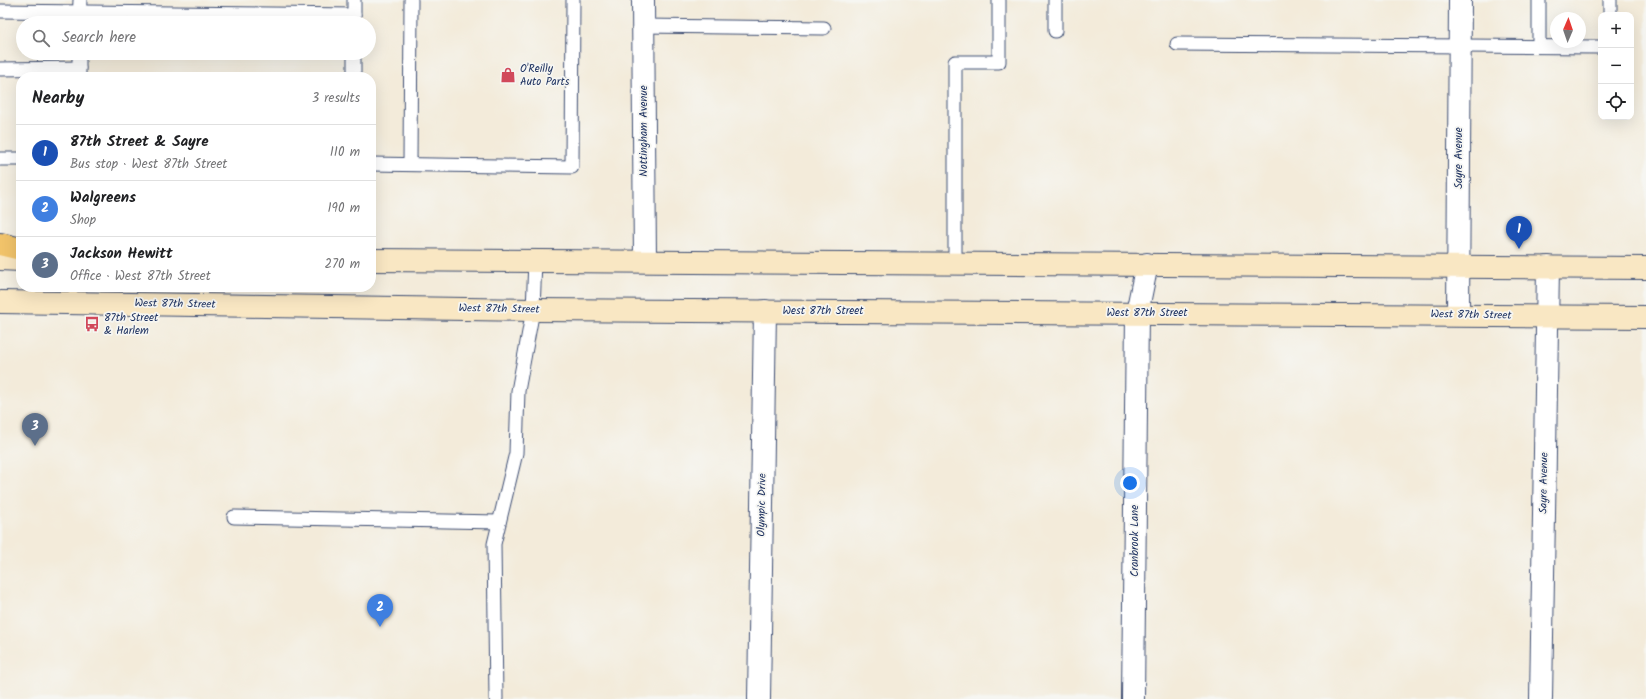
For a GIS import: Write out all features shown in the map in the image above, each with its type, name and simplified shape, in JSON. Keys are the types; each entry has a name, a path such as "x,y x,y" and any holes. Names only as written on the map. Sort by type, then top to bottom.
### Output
{"main road":[{"path":"0,244 16,248"},
{"path":"0,260 16,260"},
{"path":"376,260 1646,268"},
{"name":"West 87th Street","path":"0,302 533,310 1646,317"}],"street":[{"name":"Nottingham Avenue","path":"643,0 645,261"},
{"name":"Sayre Avenue","path":"1458,315 1460,0"},
{"name":"Cranbrook Lane","path":"1133,699 1136,313 1147,264"},
{"name":"Sayre Avenue","path":"1541,699 1548,267"},
{"name":"Olympic Drive","path":"759,699 765,311"}],"lane":[{"path":"354,0 354,16"},
{"path":"410,164 411,0"},
{"path":"376,164 572,167 573,0"},
{"path":"956,263 955,62 999,62 999,0"},
{"path":"1055,0 1055,31"},
{"path":"1539,0 1539,46"},
{"path":"1610,0 1610,12"},
{"path":"0,11 236,16"},
{"path":"643,26 824,28"},
{"path":"1177,44 1598,47"},
{"path":"0,69 79,72 79,60"},
{"path":"354,60 354,72"},
{"path":"0,159 16,159"},
{"path":"496,699 494,544 516,453 518,391 533,310 535,260"},
{"path":"234,517 499,522"}],"place":[{"name":"O'Reilly Auto Parts","path":"508,75"},
{"name":"87th Street & Sayre","path":"1519,249"},
{"name":"87th Street & Harlem","path":"92,324"},
{"name":"Jackson Hewitt","path":"35,446"},
{"name":"Walgreens","path":"380,627"}]}
